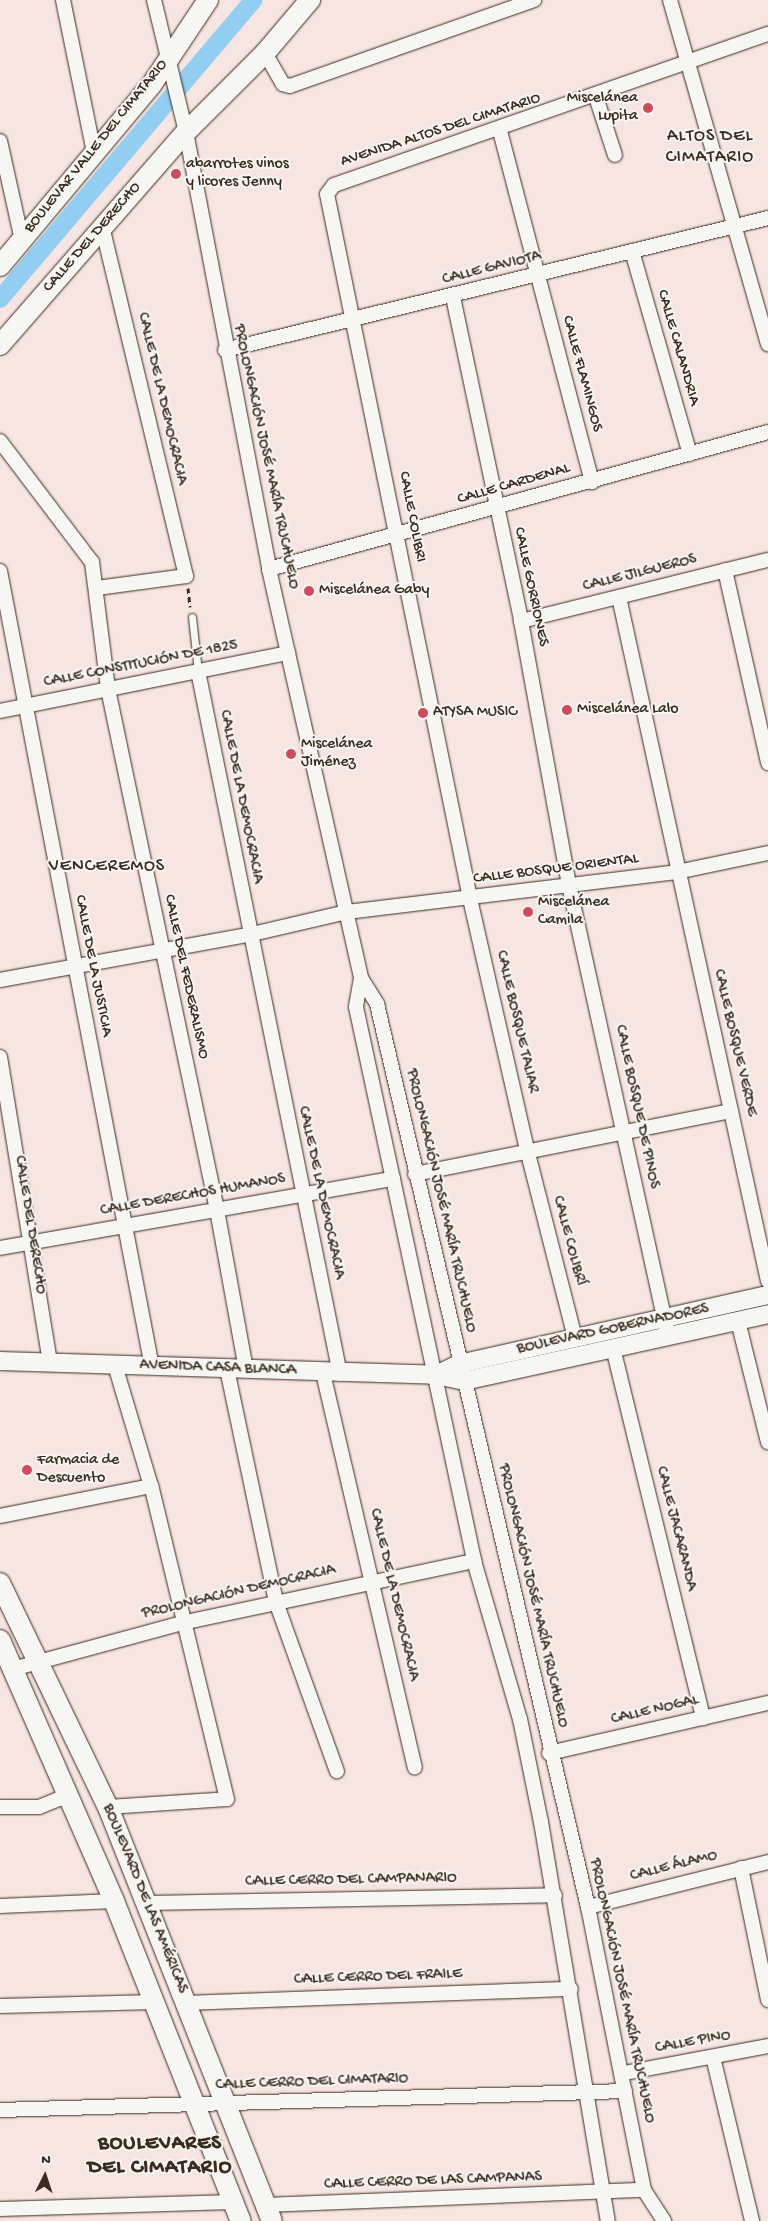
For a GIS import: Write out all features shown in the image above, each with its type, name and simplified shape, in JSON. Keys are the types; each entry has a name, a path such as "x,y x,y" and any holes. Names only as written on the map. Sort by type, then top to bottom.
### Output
{"main road":[{"name":"BOULEVAR VALLE DEL CIMATARIO","path":"8,255 167,62 208,0"},
{"path":"185,127 265,53 310,0"},
{"name":"CALLE DEL DERECHO","path":"0,345 185,127"},
{"name":"BOULEVARD DE LAS AMÉRICAS","path":"0,1583 108,1808 148,1903 185,2003 269,2213"},
{"name":"BOULEVARD DE LAS AMÉRICAS","path":"0,1640 68,1790 155,2002 241,2221"}],"street":[{"path":"63,0 94,152"},
{"name":"PROLONGACIÓN JOSÉ MARÍA TRUCHUELO","path":"154,0 173,87 185,127 224,350 269,569 361,978 377,1004 549,1753 588,1906 624,2073 644,2190 664,2221"},
{"path":"265,53 283,84 299,84 534,0"},
{"path":"670,0 738,225 765,321 768,344"},
{"name":"AVENIDA ALTOS DEL CIMATARIO","path":"327,194 334,185 500,131 596,97 688,60 768,34"},
{"path":"596,97 615,154"},
{"name":"CALLE FLAMINGOS","path":"500,131 592,482"},
{"path":"0,141 8,255"},
{"name":"CALLE COLIBRI","path":"327,194 470,898"},
{"name":"CALLE GAVIOTA","path":"224,350 453,297 768,218"},
{"name":"CALLE DE LA DEMOCRACIA","path":"102,227 186,576"},
{"name":"CALLE CALANDRIA","path":"632,251 690,454"},
{"name":"CALLE GORRIONES","path":"453,297 495,510 521,621 569,885"},
{"name":"CALLE CARDENAL","path":"269,569 495,510 768,432"},
{"name":"CALLE DEL FEDERALISMO","path":"0,441 80,541 92,562 97,588 108,689 161,951 217,1210 246,1370"},
{"name":"CALLE JILGUEROS","path":"521,621 768,560"},
{"path":"725,570 768,763"},
{"name":"CALLE DE LA JUSTICIA","path":"0,571 24,706 152,1367"},
{"path":"97,588 186,576"},
{"name":"CALLE BOSQUE VERDE","path":"619,597 677,872 768,1281"},
{"name":"CALLE CONSTITUCIÓN DE 1825","path":"0,711 288,653"},
{"name":"CALLE DE LA DEMOCRACIA","path":"198,671 248,935 303,1194 332,1374 372,1580 415,1767"},
{"name":"CALLE BOSQUE ORIENTAL","path":"0,980 248,935 347,912 677,872 768,853"},
{"name":"CALLE BOSQUE DE PINOS","path":"569,885 668,1336"},
{"name":"CALLE BOSQUE TALIAR","path":"470,898 528,1154"},
{"name":"PROLONGACIÓN JOSÉ MARÍA TRUCHUELO","path":"361,978 356,1006 436,1375 474,1561 520,1719 555,1895"},
{"name":"CALLE DEL DERECHO","path":"0,1057 32,1242 50,1363"},
{"path":"415,1174 528,1154 731,1111"},
{"name":"CALLE COLIBRÍ","path":"528,1154 575,1338"},
{"name":"CALLE DERECHOS HUMANOS","path":"0,1248 393,1179"},
{"name":"BOULEVARD GOBERNADORES","path":"459,1364 768,1296"},
{"name":"BOULEVARD GOBERNADORES","path":"464,1381 768,1314"},
{"path":"738,1321 768,1442"},
{"name":"CALLE JACARANDA","path":"613,1348 703,1718"},
{"name":"AVENIDA CASA BLANCA","path":"0,1361 332,1374 436,1375 464,1381"},
{"name":"AVENIDA CASA BLANCA","path":"436,1375 459,1364"},
{"path":"108,1808 227,1799 182,1623 151,1486 115,1365"},
{"path":"227,1370 276,1602 337,1771"},
{"path":"0,1516 151,1486"},
{"name":"PROLONGACIÓN DEMOCRACIA","path":"13,1669 37,1660 182,1623 372,1580 474,1561"},
{"name":"CALLE NOGAL","path":"549,1753 768,1703"},
{"path":"0,1807 39,1807 59,1800 68,1790"},
{"name":"CALLE ÁLAMO","path":"588,1906 768,1862"},
{"path":"741,1868 768,2000"},
{"path":"555,1895 602,2194 608,2221"},
{"name":"CALLE CERRO DEL CAMPANARIO","path":"148,1903 555,1895"},
{"path":"0,1906 114,1902"},
{"name":"CALLE CERRO DEL FRAILE","path":"185,2003 571,1989"},
{"path":"0,2006 155,2002"},
{"name":"CALLE PINO","path":"624,2073 768,2046"},
{"path":"713,2057 752,2221"},
{"name":"CALLE CERRO DEL CIMATARIO","path":"0,2110 626,2091"},
{"name":"CALLE CERRO DE LAS CAMPANAS","path":"269,2213 644,2190"},
{"path":"0,2209 233,2202"}],"lane":[{"name":"CALLE DE LA DEMOCRACIA","path":"192,617 198,671"}],"path":[{"path":"186,576 192,617"}],"waterway":[{"path":"0,299 254,0"}],"place":[{"name":"Miscelánea Lupita","path":"648,108"},
{"name":"abarrotes vinos y licores Jenny","path":"176,174"},
{"name":"Miscelánea Gaby","path":"309,591"},
{"name":"Miscelánea Lalo","path":"567,710"},
{"name":"ATYSA MUSIC","path":"423,713"},
{"name":"Miscelánea Jiménez","path":"291,754"},
{"name":"Miscelánea Camila","path":"528,912"},
{"name":"Farmacia de Descuento","path":"27,1470"}],"district":[{"name":"ALTOS DEL CIMATARIO","path":"710,148"},
{"name":"VENCEREMOS","path":"107,867"},
{"name":"BOULEVARES DEL CIMATARIO","path":"160,2157"}]}
